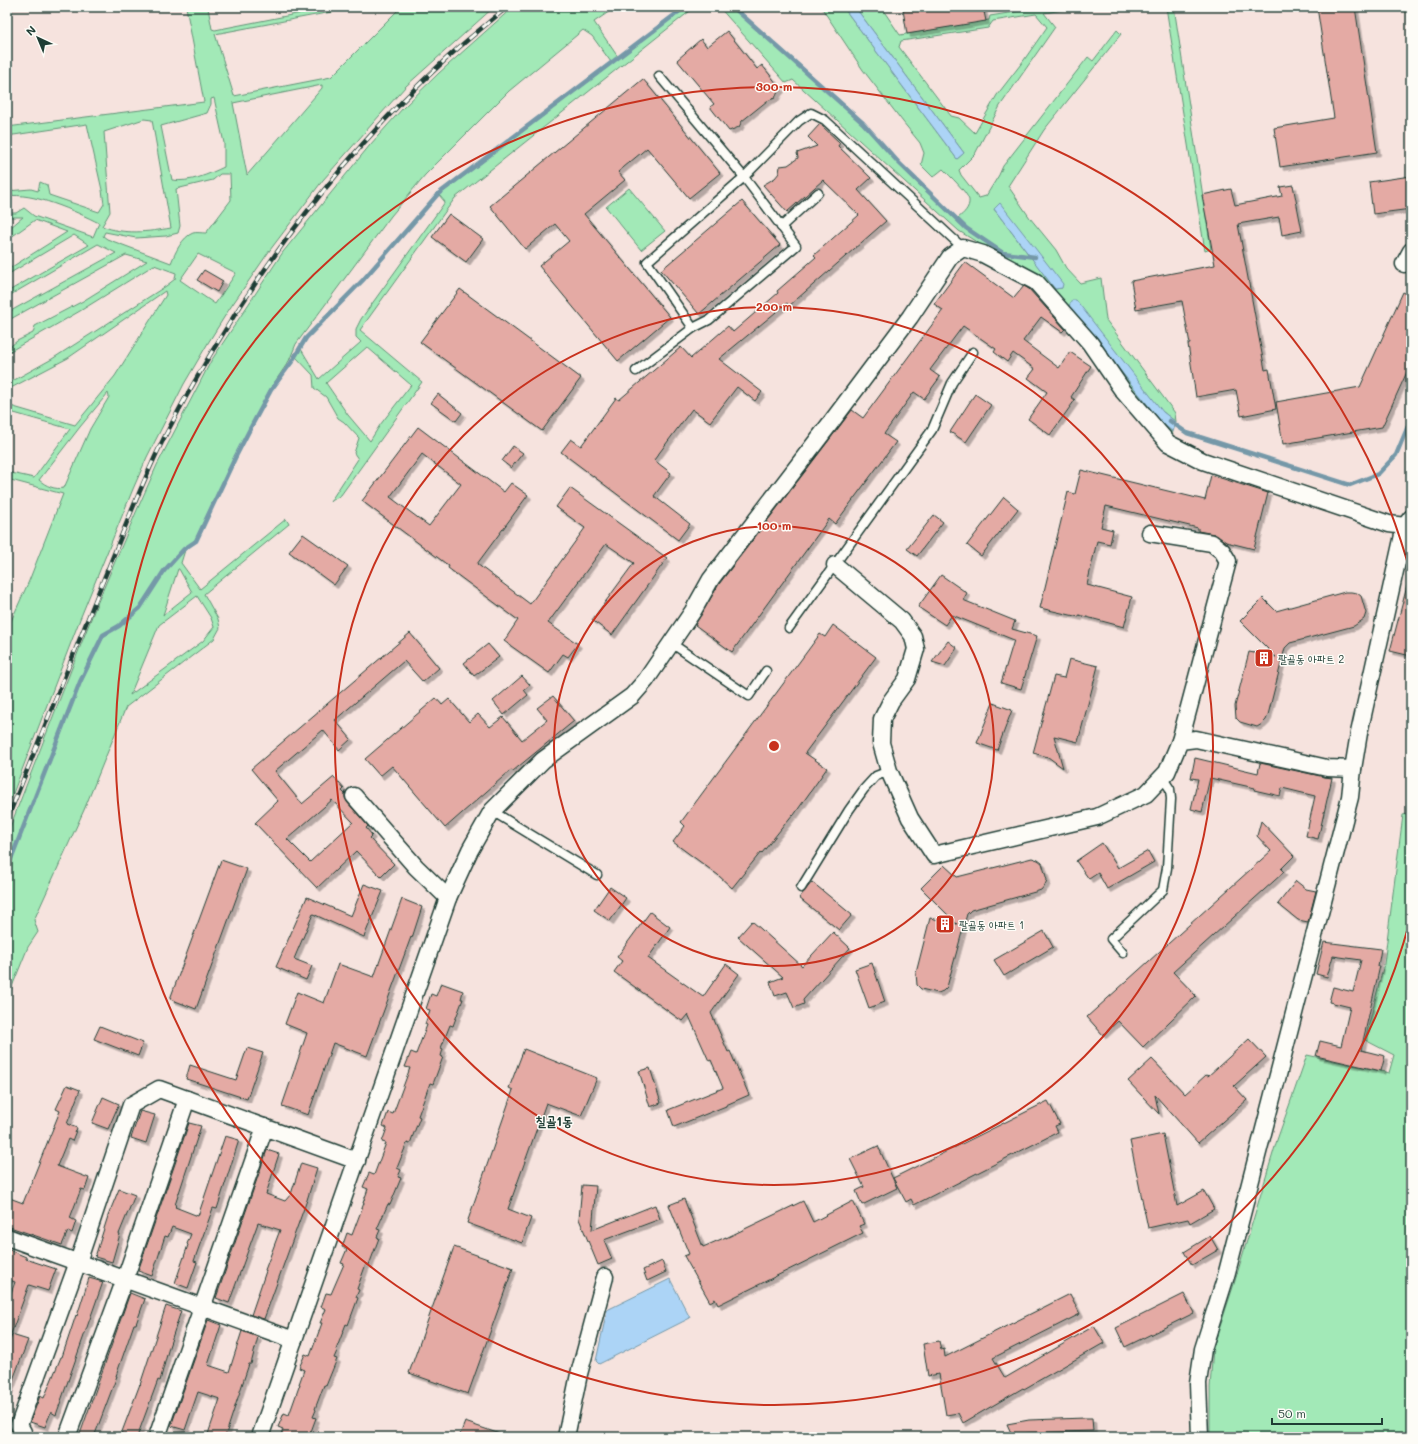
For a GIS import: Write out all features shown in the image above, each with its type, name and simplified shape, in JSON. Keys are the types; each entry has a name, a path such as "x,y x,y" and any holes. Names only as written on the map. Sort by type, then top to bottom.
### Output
{"street":[{"path":"260,1437 448,898 470,850 492,811 543,760 632,696 646,680 693,611 711,579 901,329 950,257 963,248 983,254 1036,282 1090,343 1123,391 1168,443 1203,461 1382,521 1408,522 1359,733 1350,797 1226,1276 1203,1349 1198,1383 1200,1437"},
{"path":"836,565 902,621 913,636 916,649 907,679 890,701 882,719 881,743 889,771 910,818 934,855 1097,817 1146,794 1167,772 1180,741 1228,561 1222,551 1212,543 1150,533"},
{"path":"1180,741 1196,739 1327,768 1353,769"},
{"path":"354,796 416,866 448,898"},
{"path":"27,1435 19,1425 78,1262 131,1105 159,1089 357,1160"},
{"path":"67,1437 125,1279 187,1099"},
{"path":"157,1437 265,1127"},
{"path":"7,1237 294,1340"},
{"path":"566,1437 579,1374 605,1277"}],"lane":[{"path":"636,371 693,328 710,320 796,246 744,177 659,76"},
{"path":"693,328 647,262 744,177 799,121 811,112 825,120 963,248"},
{"path":"781,226 818,193"},
{"path":"789,628 836,565 932,430 952,383 973,352"},
{"path":"671,643 749,696 766,671"},
{"path":"802,888 849,810 864,789 876,776 889,771"},
{"path":"1123,953 1111,939 1163,890 1167,868 1171,799 1170,789 1162,777"},
{"path":"492,811 597,875"}],"green space":[{"path":"186,7 210,7 208,8 212,29 215,30 332,7 358,7 215,34 234,96 331,77 398,10 398,7 494,7 406,86 323,180 270,250 208,343 184,384 147,457 133,489 80,619 7,809 7,630 29,581 63,494 7,479 7,472 34,478 70,429 7,411 7,405 75,425 115,376 166,295 165,291 68,358 7,390 7,384 52,359 166,286 175,279 176,273 154,265 80,311 7,353 7,349 17,341 33,333 35,326 83,301 147,261 126,255 7,321 7,313 116,253 98,244 7,297 7,292 89,245 74,235 7,275 7,270 67,232 35,220 7,240 7,229 23,217 7,217 7,213 16,213 24,208 34,216 93,237 99,223 66,208 41,200 29,197 7,196 7,191 31,189 38,191 40,182 47,185 49,195 99,212 104,204 87,124 7,136 7,127 204,102","holes":["322,85 322,88 247,175 233,103","214,98 224,143 224,167 192,179 179,181 172,180 161,126 207,113 211,104 211,99","144,119 152,120 171,228 136,232 110,229 102,226 110,212 104,132","220,174 230,174 231,200 206,233 193,233 185,238 171,263 107,239 103,236 105,232 136,238 166,236 178,233 180,226 176,189 213,180","198,254 236,273 215,304 180,280","108,393 109,397 90,429 64,488 51,487 39,480 80,427"]},
{"path":"513,7 616,7 594,22 618,57 611,62 592,36 583,30 509,91 425,175 391,216 296,344 289,361 270,389 234,457 195,540 184,548 163,571 139,607 118,625 102,635 79,682 7,866 7,835 94,611 157,465 211,361 283,252 370,145 403,108 439,73"},
{"path":"687,7 695,7 455,198 360,330 422,382 341,495 330,502 358,459 354,453 359,438 344,422 338,418 326,397 314,388 313,375 296,357 301,349 319,379 361,342 356,337 356,329 361,319 445,202 439,195","holes":["367,347 411,385 380,425 370,441 348,415 326,383"]},
{"path":"719,7 731,7 863,124 898,164 965,229 1003,254 1031,257 1055,289 1062,288 994,209 1029,255 1004,252 966,227 958,218 964,213 968,206 968,197 943,169 933,177 921,165 924,153 920,143 863,70 821,7 843,7 957,159 964,153 855,7 881,7 900,35 989,20 990,16 1045,7 1081,7 1044,13 1055,27 1000,106 975,154 959,170 961,175 979,198 986,196 1003,166 1088,57 1093,61 1117,30 1121,34 1044,130 1008,186 1030,218 1056,250 1066,268 1080,283 1101,278 1106,320 1175,413 1176,422 1163,412 1162,423 1173,432 1170,438 1041,282 959,231 793,80 786,83","holes":["1036,14 1047,27 997,95 975,133 959,118 951,116 899,47 901,41 988,28 993,21"]},
{"path":"1166,7 1174,7 1211,249 1205,251"},
{"path":"629,188 665,231 641,250 606,207"},
{"path":"286,519 289,524 204,594 218,619 220,628 214,639 126,707 84,810 34,920 38,932 28,947 7,999 7,872 81,683 104,636 119,627 140,608 165,572 185,550 181,563 200,589","holes":["178,569 192,592 163,615","197,596 211,618 214,627 203,641 130,695 159,625"]},
{"path":"1411,813 1411,1437 1210,1437 1210,1387 1213,1348 1234,1284 1277,1140 1307,1055 1389,1073 1394,1055 1365,1040 1384,964 1403,815"}],"water":[{"path":"843,7 855,7 964,153 957,159"},
{"path":"1000,203 1063,284 1062,288 1055,289 994,209"},
{"path":"1072,300 1076,300 1163,412 1176,422 1173,432 1162,423 1069,306"},
{"path":"670,1279 690,1318 599,1364 596,1361 607,1310"}],"building":[{"path":"920,7 983,7 986,21 907,34 903,10"},
{"path":"1317,7 1355,7 1377,152 1280,167 1274,128 1334,118"},
{"path":"727,31 757,69 762,65 781,89 775,98 767,101 742,121 739,127 729,131 710,107 714,104 677,60 701,39 707,47"},
{"path":"643,79 720,173 689,198 647,148 618,172 625,180 584,214 670,317 618,361 539,266 569,241 555,224 525,249 490,206"},
{"path":"820,124 840,143 838,146 871,178 858,190 886,221 789,306 787,303 719,359 762,392 755,401 737,387 710,422 692,409 654,460 671,473 654,496 690,524 678,540 561,452 571,439 581,446 616,398 619,400 681,347 691,358 728,326 733,332 778,293 777,291 816,257 814,255 859,215 823,180 787,212 763,185 775,178 779,173 780,166 788,165 798,158 797,153 817,146 808,137"},
{"path":"1411,176 1411,209 1373,214 1369,182"},
{"path":"1293,185 1302,231 1282,235 1279,217 1238,224 1265,370 1269,369 1276,409 1241,416 1236,390 1196,397 1188,344 1190,344 1182,301 1136,309 1131,281 1215,265 1202,195 1231,189 1235,205 1282,196 1280,187"},
{"path":"742,201 780,245 699,314 661,270"},
{"path":"449,214 483,239 466,262 432,237"},
{"path":"965,262 1014,298 1024,286 1029,289 1065,329 1062,332 1041,317 1023,341 1059,368 1070,352 1091,366 1071,397 1075,400 1050,435 1028,419 1047,392 1028,378 1035,369 1013,353 1007,362 994,352 996,349 963,326 930,370 940,377 924,399 914,392 884,434 896,442 835,524 829,519 732,652 695,625 719,584 852,410 863,418 943,310 934,304"},
{"path":"204,270 223,281 217,292 197,280"},
{"path":"460,289 581,378 542,431 420,342"},
{"path":"1403,292 1411,296 1411,363 1382,427 1283,444 1276,402 1360,387"},
{"path":"438,394 462,413 456,421 431,403"},
{"path":"975,394 991,405 966,442 950,432"},
{"path":"418,427 504,492 511,483 528,495 477,564 530,604 585,528 556,507 570,488 667,558 612,635 592,620 634,563 606,544 548,623 578,644 568,657 563,654 549,673 504,641 518,620 362,501","holes":["422,454 461,484 429,526 390,497"]},
{"path":"513,446 523,453 511,468 502,461"},
{"path":"1081,470 1205,500 1211,475 1268,493 1254,549 1226,542 1214,534 1198,531 1198,528 1106,506 1101,527 1113,530 1110,544 1097,541 1087,585 1132,597 1124,627 1079,615 1079,617 1040,608 1068,492 1075,494"},
{"path":"1004,497 1018,509 981,556 967,545"},
{"path":"934,515 943,522 917,556 907,549"},
{"path":"303,534 348,566 334,585 289,552"},
{"path":"941,575 967,593 963,600 1015,621 1012,629 1037,636 1021,689 1001,683 1014,640 952,615 945,625 918,607"},
{"path":"1407,586 1411,587 1411,656 1390,651"},
{"name":"팔골동 아파트 2","path":"1345,592 1357,593 1361,596 1366,613 1364,619 1354,626 1290,643 1285,648 1266,720 1257,727 1240,722 1236,718 1235,706 1249,652 1276,657 1240,621 1263,598 1276,611"},
{"path":"833,625 876,657 805,753 827,768 794,815 793,814 732,888 718,875 673,842 685,826 681,822 820,634 825,637"},
{"path":"410,633 439,668 423,682 404,661 335,720 351,739 339,750 323,730 275,771 302,804 334,777 344,789 342,791 345,794 347,802 368,826 366,828 372,835 369,838 394,864 381,877 356,851 317,888 255,823 278,801 251,769","holes":["332,800 353,822 310,862 287,839"]},
{"path":"948,641 957,648 945,666 932,662"},
{"path":"488,644 499,657 474,676 464,663"},
{"path":"1069,659 1098,666 1078,742 1054,736 1063,768 1048,757 1033,753 1054,676 1064,678"},
{"path":"522,676 530,685 524,690 528,695 504,715 493,701"},
{"path":"553,696 574,721 513,771 511,770 445,828 392,766 380,776 365,759 436,698 442,705 449,699 469,722 478,714 490,727 503,717 522,740 547,720 537,708"},
{"path":"993,703 1012,710 997,750 977,743"},
{"path":"1195,758 1258,773 1260,763 1332,778 1318,839 1306,836 1315,796 1282,788 1280,796 1254,790 1255,788 1210,778 1202,812 1191,809 1198,779 1191,778"},
{"path":"1261,821 1294,856 1281,869 1284,872 1173,972 1196,996 1143,1047 1118,1021 1103,1035 1087,1017 1271,851 1257,836"},
{"path":"1102,843 1118,868 1148,851 1154,862 1107,889 1098,873 1089,879 1076,861"},
{"name":"팔골동 아파트 1","path":"1032,858 1042,863 1047,880 1041,890 971,910 967,914 947,987 938,993 921,989 917,985 916,973 930,918 957,924 921,888 944,865 957,877"},
{"path":"221,860 247,869 196,1009 170,999"},
{"path":"1296,881 1306,889 1316,891 1308,922 1298,920 1278,904"},
{"path":"812,882 852,915 839,930 799,898"},
{"path":"364,884 383,891 364,937 313,914 294,959 312,966 306,980 276,967 307,897 351,916"},
{"path":"610,887 626,898 610,921 594,910"},
{"path":"402,899 422,907 412,938 411,937 367,1056 333,1043 308,1115 282,1106 307,1033 285,1024 297,992 324,1003 338,964 374,977"},
{"path":"650,912 670,927 648,958 703,997 726,964 739,974 711,1013 728,1052 730,1051 749,1095 674,1127 668,1110 723,1088 688,1014 682,1021 614,972 622,961 617,957"},
{"path":"752,921 802,966 833,932 850,948 803,1000 804,1004 794,1008 787,992 775,996 770,982 783,977 738,937"},
{"path":"1044,931 1053,947 1004,976 994,960"},
{"path":"1324,942 1381,949 1378,966 1380,966 1361,1050 1385,1056 1381,1071 1316,1056 1320,1041 1341,1046 1350,1007 1329,1002 1333,987 1353,992 1361,960 1333,956 1327,977 1316,974"},
{"path":"872,963 885,1002 869,1008 855,969"},
{"path":"441,983 463,991 461,999 463,999 453,1026 450,1025 441,1048 443,1049 441,1056 443,1057 433,1084 430,1083 410,1144 407,1143 397,1168 401,1170 398,1177 401,1178 390,1205 388,1204 377,1229 380,1230 377,1237 379,1238 369,1265 366,1264 357,1289 359,1290 356,1297 358,1298 348,1325 346,1324 336,1350 337,1351 334,1358 337,1359 326,1386 324,1385 315,1409 316,1410 313,1417 316,1418 309,1437 280,1437 283,1429 278,1427 284,1413 289,1415 304,1370 299,1368 305,1354 310,1356 322,1323 320,1323 326,1309 321,1307 326,1293 331,1294 344,1264 341,1263 347,1249 342,1247 347,1233 352,1235 364,1203 368,1189 363,1187 369,1173 374,1175 386,1143 382,1142 387,1128 383,1126 388,1112 393,1114 410,1068 405,1067 411,1052 416,1054 427,1025 425,1024 430,1010 426,1009 431,994 436,996"},
{"path":"100,1026 143,1043 138,1056 94,1039"},
{"path":"1249,1039 1266,1057 1234,1086 1247,1100 1198,1143 1155,1095 1159,1114 1128,1081 1152,1059 1185,1094 1206,1075 1208,1076"},
{"path":"247,1048 263,1053 247,1099 186,1079 190,1065 236,1080"},
{"path":"524,1049 597,1078 581,1116 546,1103 508,1209 531,1218 522,1243 467,1223 513,1090 509,1088"},
{"path":"650,1068 661,1103 650,1107 639,1071"},
{"path":"67,1085 80,1090 67,1124 77,1128 72,1141 68,1139 57,1166 89,1178 85,1190 81,1189 70,1218 76,1221 72,1233 68,1231 62,1245 7,1226 7,1197 23,1203 60,1111 56,1109"},
{"path":"103,1097 119,1104 108,1129 92,1123"},
{"path":"1048,1101 1060,1124 1055,1126 1058,1132 914,1205 911,1199 906,1202 893,1178"},
{"path":"140,1111 155,1115 146,1143 131,1138"},
{"path":"189,1123 201,1126 175,1207 198,1216 225,1136 239,1140 217,1209 213,1208 194,1261 197,1262 188,1288 175,1283 191,1234 172,1227 168,1237 165,1236 152,1276 138,1271"},
{"path":"1163,1134 1177,1206 1204,1191 1214,1209 1190,1223 1188,1219 1148,1228 1130,1141"},
{"path":"878,1146 897,1188 862,1205 856,1191 864,1187 850,1159"},
{"path":"267,1150 279,1154 266,1194 285,1201 291,1194 301,1163 317,1168 264,1319 251,1315 266,1271 265,1270 280,1230 258,1223 229,1303 216,1298"},
{"path":"582,1185 596,1186 592,1230 655,1205 660,1219 604,1240 612,1259 598,1265 579,1219"},
{"path":"119,1189 135,1195 119,1234 112,1262 95,1257 108,1216"},
{"path":"684,1199 703,1247 726,1238 803,1201 813,1222 853,1201 864,1224 859,1226 863,1233 718,1305 715,1299 710,1302 684,1256 689,1254 669,1205"},
{"path":"1210,1236 1218,1250 1192,1265 1184,1252"},
{"path":"454,1247 513,1268 468,1394 409,1373"},
{"path":"7,1249 26,1257 26,1259 56,1269 48,1291 29,1285 8,1342 7,1304 15,1282 7,1279"},
{"path":"662,1261 666,1272 647,1281 643,1270"},
{"path":"89,1278 103,1282 56,1415 51,1412 45,1427 30,1422 40,1396 44,1398 62,1357"},
{"path":"130,1293 145,1299 136,1324 134,1324 117,1376 94,1437 79,1437"},
{"path":"1070,1294 1080,1314 993,1358 1005,1378 1094,1326 1104,1343 963,1423 958,1413 946,1415 939,1374 928,1376 923,1344 939,1341 941,1350 944,1349 945,1357"},
{"path":"1184,1294 1194,1313 1125,1347 1116,1328"},
{"path":"166,1306 181,1311 160,1381 158,1380 137,1437 120,1437 140,1385"},
{"path":"208,1320 221,1325 208,1365 229,1372 242,1331 258,1337 251,1364 249,1364 225,1437 207,1437 220,1399 198,1392 185,1430 171,1426"},
{"path":"12,1335 28,1340 7,1393 7,1349"},
{"path":"1092,1418 1093,1431 1012,1435 1007,1424 1029,1420"},
{"path":"465,1422 503,1435 502,1437 459,1437"}],"waterway":[{"path":"7,869 80,682 103,635 119,626 140,608 164,571 184,549 196,541 235,458 271,390 291,363 306,338 363,280 438,194 685,7"},
{"path":"733,7 863,123 899,163 966,228 1003,253 1035,257"},
{"path":"1170,421 1187,433 1350,485 1378,474 1396,455 1411,419"}],"railway":[{"path":"7,820 132,509 164,438 192,386 222,336 288,237 324,190 362,145 402,102 444,61 507,7"}],"place":[{"name":"팔골동 아파트 2","path":"1264,658"},
{"name":"팔골동 아파트 1","path":"945,924"}],"district":[{"name":"칠골1동","path":"554,1120"}]}
